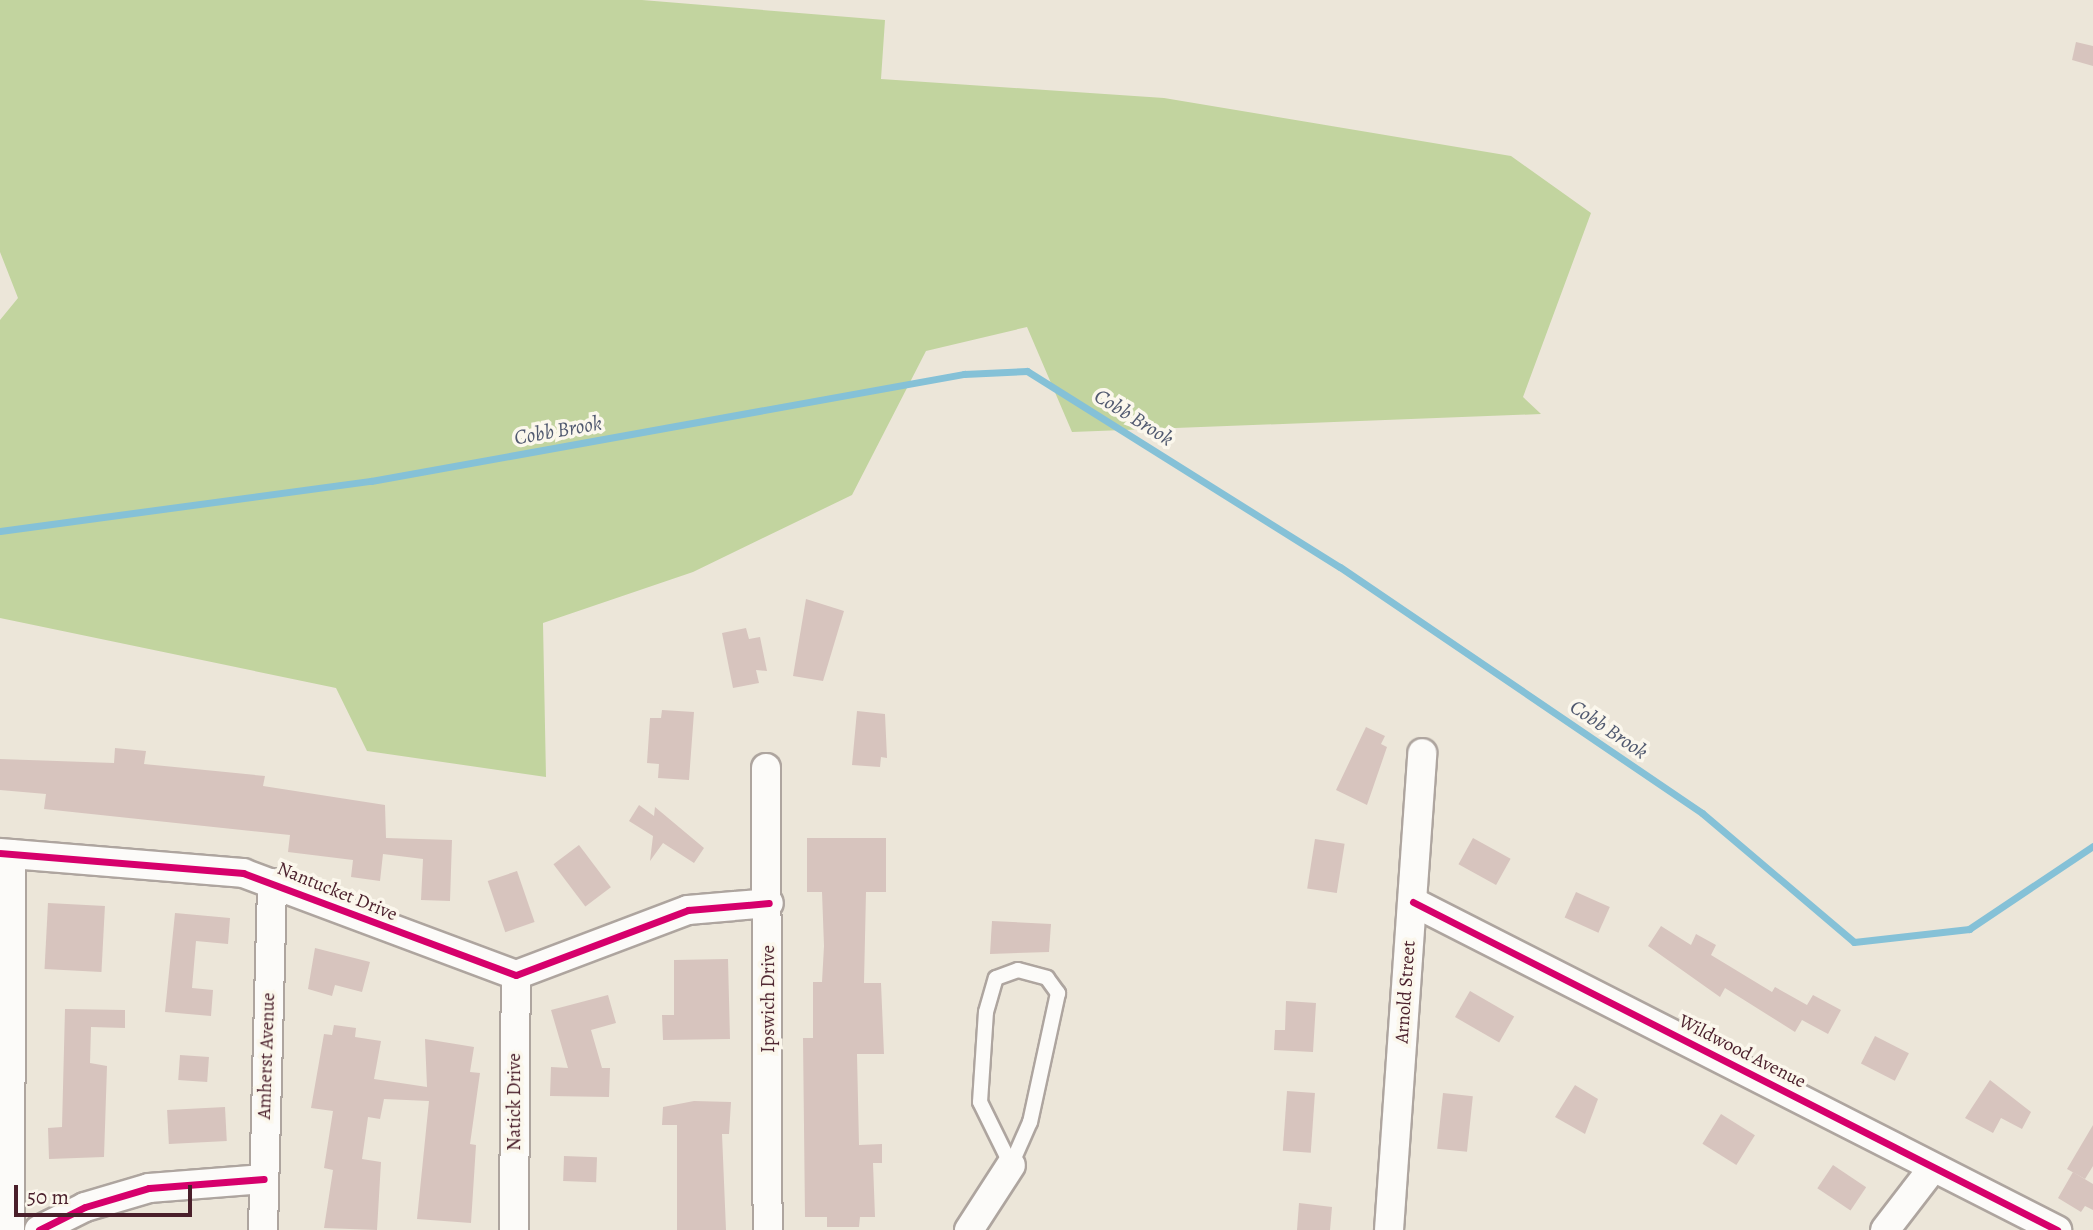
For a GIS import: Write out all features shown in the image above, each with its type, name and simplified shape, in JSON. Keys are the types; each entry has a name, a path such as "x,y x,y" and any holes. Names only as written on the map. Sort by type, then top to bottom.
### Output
{"street":[{"name":"Arnold Street","path":"1389,1230 1422,754"},
{"name":"Ipswich Drive","path":"766,768 769,903 768,1230"},
{"path":"5,853 10,1230"},
{"name":"Nantucket Drive","path":"5,853 213,868 272,883 516,975"},
{"name":"Amherst Avenue","path":"263,1230 272,883"},
{"name":"Wildwood Avenue","path":"1413,902 2057,1230"},
{"path":"516,975 688,910 769,903"},
{"name":"Natick Drive","path":"514,1230 516,975"},
{"path":"969,1230 1012,1165"},
{"path":"1885,1230 1933,1168"},
{"path":"39,1230 96,1203 149,1188 264,1179"}],"lane":[{"path":"1018,970 1047,978 1058,993 1030,1122 1012,1165 980,1102 986,1012 996,978 1018,970"}],"green space":[{"path":"0,0 642,0 885,20 881,79 1164,98 1511,156 1591,213 1523,397 1541,414 1072,432 1027,327 926,351 852,495 693,572 543,623 546,777 367,751 336,688 0,618 0,320 18,298 0,252"}],"building":[{"path":"2076,42 2093,46 2093,66 2072,60"},
{"path":"806,599 844,611 823,681 793,676"},
{"path":"746,628 749,639 760,637 767,671 756,670 759,683 733,688 722,633"},
{"path":"662,710 694,712 689,780 658,778 659,764 647,763 650,718 661,718"},
{"path":"857,711 885,714 887,758 881,757 880,767 852,765"},
{"path":"1366,727 1385,736 1381,744 1387,747 1367,805 1336,790"},
{"path":"115,748 146,751 144,764 265,776 263,786 385,805 386,838 452,840 450,901 421,900 423,859 383,854 380,881 351,877 353,860 288,852 290,835 44,809 46,794 0,790 0,759 114,763"},
{"path":"639,805 654,816 655,807 704,848 694,863 663,843 650,861 653,836 629,821"},
{"path":"807,838 886,838 886,892 866,892 864,983 881,983 884,1054 857,1054 859,1145 882,1144 882,1163 873,1163 875,1217 860,1217 859,1227 827,1227 827,1217 805,1217 803,1038 813,1038 813,982 822,982 824,946 822,892 807,892"},
{"path":"1473,838 1511,859 1496,885 1458,864"},
{"path":"1315,839 1345,844 1337,893 1307,888"},
{"path":"579,845 611,887 585,907 553,864"},
{"path":"517,871 535,922 505,932 488,881"},
{"path":"1576,892 1610,907 1598,933 1565,918"},
{"path":"48,903 105,906 101,972 45,969"},
{"path":"175,913 230,918 228,944 196,941 192,988 213,990 211,1016 165,1012"},
{"path":"992,921 1051,924 1049,952 990,954"},
{"path":"1661,926 1691,945 1696,934 1716,945 1711,955 1772,992 1775,987 1807,1005 1813,995 1841,1010 1828,1034 1802,1020 1795,1032 1725,988 1720,997 1648,946"},
{"path":"315,948 370,962 362,992 335,985 332,996 308,989"},
{"path":"728,959 730,1039 663,1040 662,1015 674,1015 674,960"},
{"path":"1470,991 1514,1016 1499,1042 1455,1017"},
{"path":"608,995 616,1023 591,1030 602,1068 610,1068 609,1097 550,1096 551,1067 568,1068 551,1010"},
{"path":"1286,1001 1316,1003 1313,1052 1274,1050 1275,1030 1285,1030"},
{"path":"65,1009 125,1010 125,1028 91,1027 90,1063 107,1066 104,1157 49,1159 48,1128 62,1127"},
{"path":"334,1025 356,1028 355,1037 381,1041 374,1079 427,1087 425,1039 474,1047 470,1072 480,1073 470,1144 476,1145 471,1223 417,1219 429,1101 384,1099 380,1119 368,1117 362,1159 381,1162 377,1230 324,1228 333,1170 324,1168 333,1111 311,1108 324,1034 332,1035"},
{"path":"1875,1036 1909,1053 1895,1081 1861,1064"},
{"path":"180,1055 209,1057 207,1082 178,1080"},
{"path":"1990,1080 2031,1112 2022,1129 2001,1118 1993,1133 1965,1118"},
{"path":"1575,1085 1598,1099 1585,1134 1555,1117"},
{"path":"1287,1091 1315,1093 1311,1153 1283,1151"},
{"path":"1443,1093 1473,1096 1467,1152 1437,1149"},
{"path":"694,1101 731,1102 729,1134 722,1134 726,1230 677,1230 677,1125 662,1125 663,1107"},
{"path":"225,1107 227,1141 169,1144 167,1110"},
{"path":"1721,1114 1755,1135 1736,1165 1702,1144"},
{"path":"2093,1125 2093,1166 2085,1179 2067,1169"},
{"path":"564,1156 597,1157 596,1182 563,1181"},
{"path":"1833,1165 1866,1187 1851,1211 1817,1188"},
{"path":"2073,1172 2093,1184 2093,1210 2085,1206 2081,1212 2058,1198"},
{"path":"1299,1203 1332,1207 1330,1230 1297,1230"}],"waterway":[{"name":"Cobb Brook","path":"0,531 371,481 964,374 1027,371 1340,567 1702,813 1854,942 1969,929 2093,846"}],"cycle path":[{"path":"0,853 243,873 516,975 688,910 769,903"},
{"path":"1413,902 2057,1230"},
{"path":"39,1230 85,1207 149,1188 264,1179"}]}
